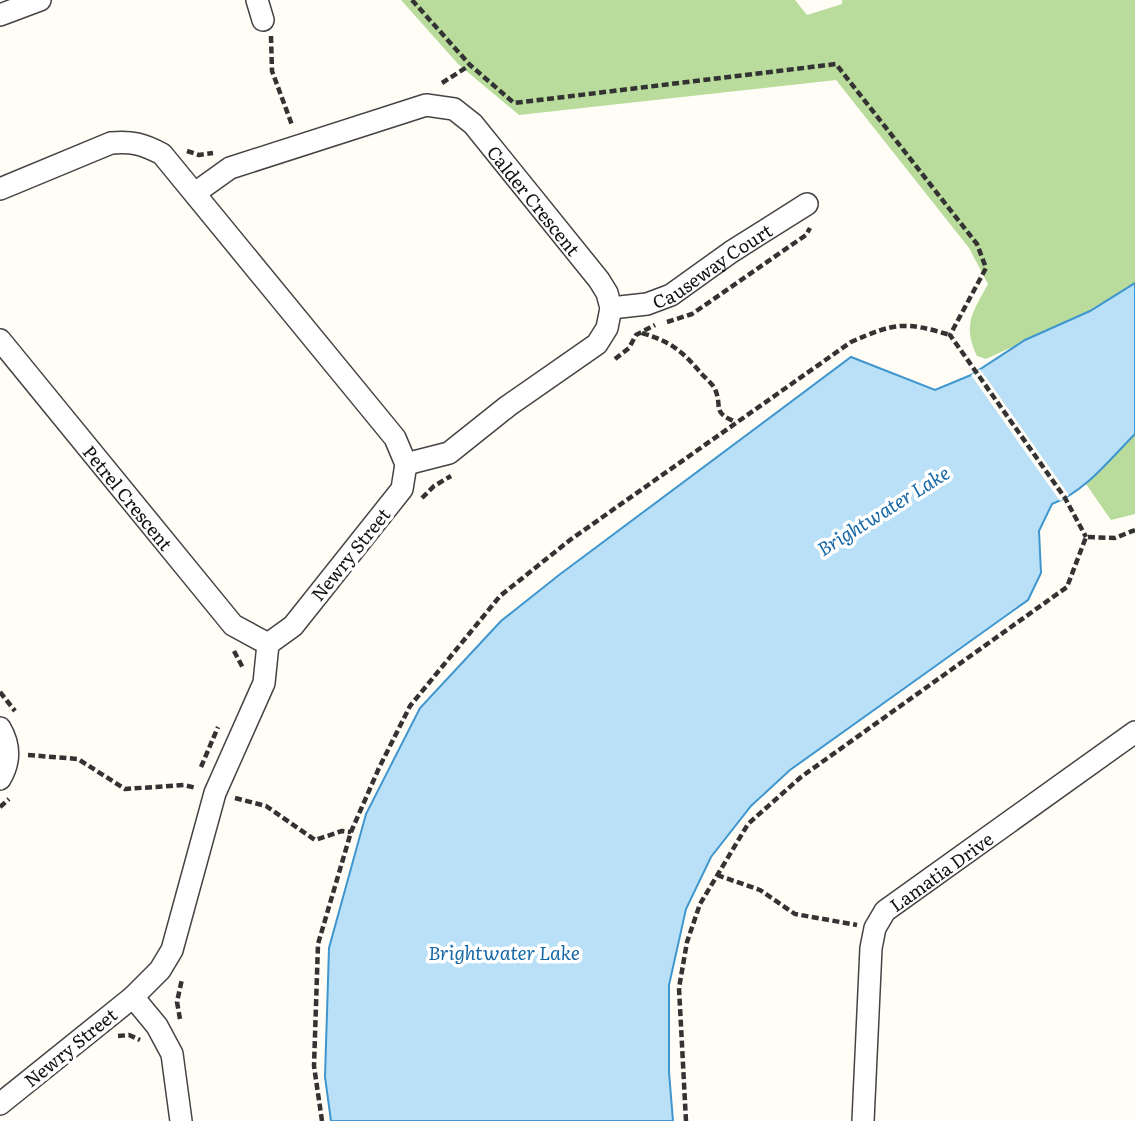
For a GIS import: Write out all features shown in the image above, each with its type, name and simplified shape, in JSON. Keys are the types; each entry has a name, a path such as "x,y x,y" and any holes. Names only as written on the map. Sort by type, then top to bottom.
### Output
{"street":[{"path":"0,15 40,0"},
{"name":"Calder Crescent","path":"195,193 230,168 303,144 426,105 454,108 473,124 621,308"},
{"path":"0,190 111,143 143,143 162,154 395,438 406,464 449,453 597,344 621,308"},
{"name":"Causeway Court","path":"621,308 647,304 671,295 731,252 807,204"},
{"name":"Petrel Crescent","path":"0,340 233,625 268,644"},
{"name":"Newry Street","path":"0,1104 133,997 160,970 172,950 215,793 264,682 268,644 293,626 402,489 406,464"},
{"path":"0,728 8,752 8,766 0,779"},
{"name":"Lamatia Drive","path":"863,1121 871,948 875,928 885,911 1135,732"},
{"path":"133,997 156,1026 172,1054 181,1121"}],"path":[{"path":"412,0 470,65 514,103 836,64 977,244 986,268 950,335"},
{"path":"260,10 273,40 272,71 292,125"},
{"path":"442,83 470,65"},
{"path":"431,83 442,83 455,88"},
{"path":"281,128 305,121"},
{"path":"181,145 189,152 199,155 216,152"},
{"path":"608,364 629,348 639,334 655,325 692,314 806,235 815,223 816,216 807,204"},
{"path":"621,308 639,334 663,339 679,349 715,389 722,416 736,422"},
{"path":"322,1121 314,1066 318,944 351,832 379,768 411,706 500,596 570,540 851,342 877,330 900,324 950,335 1065,498 1086,537 1067,587 801,777 748,824 700,904 691,929 679,988 686,1121"},
{"path":"421,500 434,486 460,471"},
{"path":"1086,537 1115,538 1135,530"},
{"path":"231,649 239,657 243,677"},
{"path":"195,788 204,755 222,720"},
{"path":"233,810 240,787"},
{"path":"718,875 760,890 795,914 875,928"},
{"path":"184,970 177,1002 179,1018 184,1028"}],"green space":[{"path":"401,0 795,0 807,15 842,4 842,0 1135,0 1135,283 1090,311 986,359 977,356 970,335 971,318 988,284 969,248 836,80 519,115 458,64"},
{"path":"1135,434 1135,514 1111,520 1086,484"}],"water":[{"name":"Brightwater Lake","path":"1135,283 1135,434 1086,483 1052,504 1039,531 1041,573 1028,600 790,770 751,806 711,857 686,909 669,985 669,1072 673,1121 331,1121 325,1077 329,948 366,814 420,708 501,621 851,357 935,390 971,375 1025,340 1090,311"}],"pier":[{"path":"980,369 1069,495 1060,501 971,375"}]}
